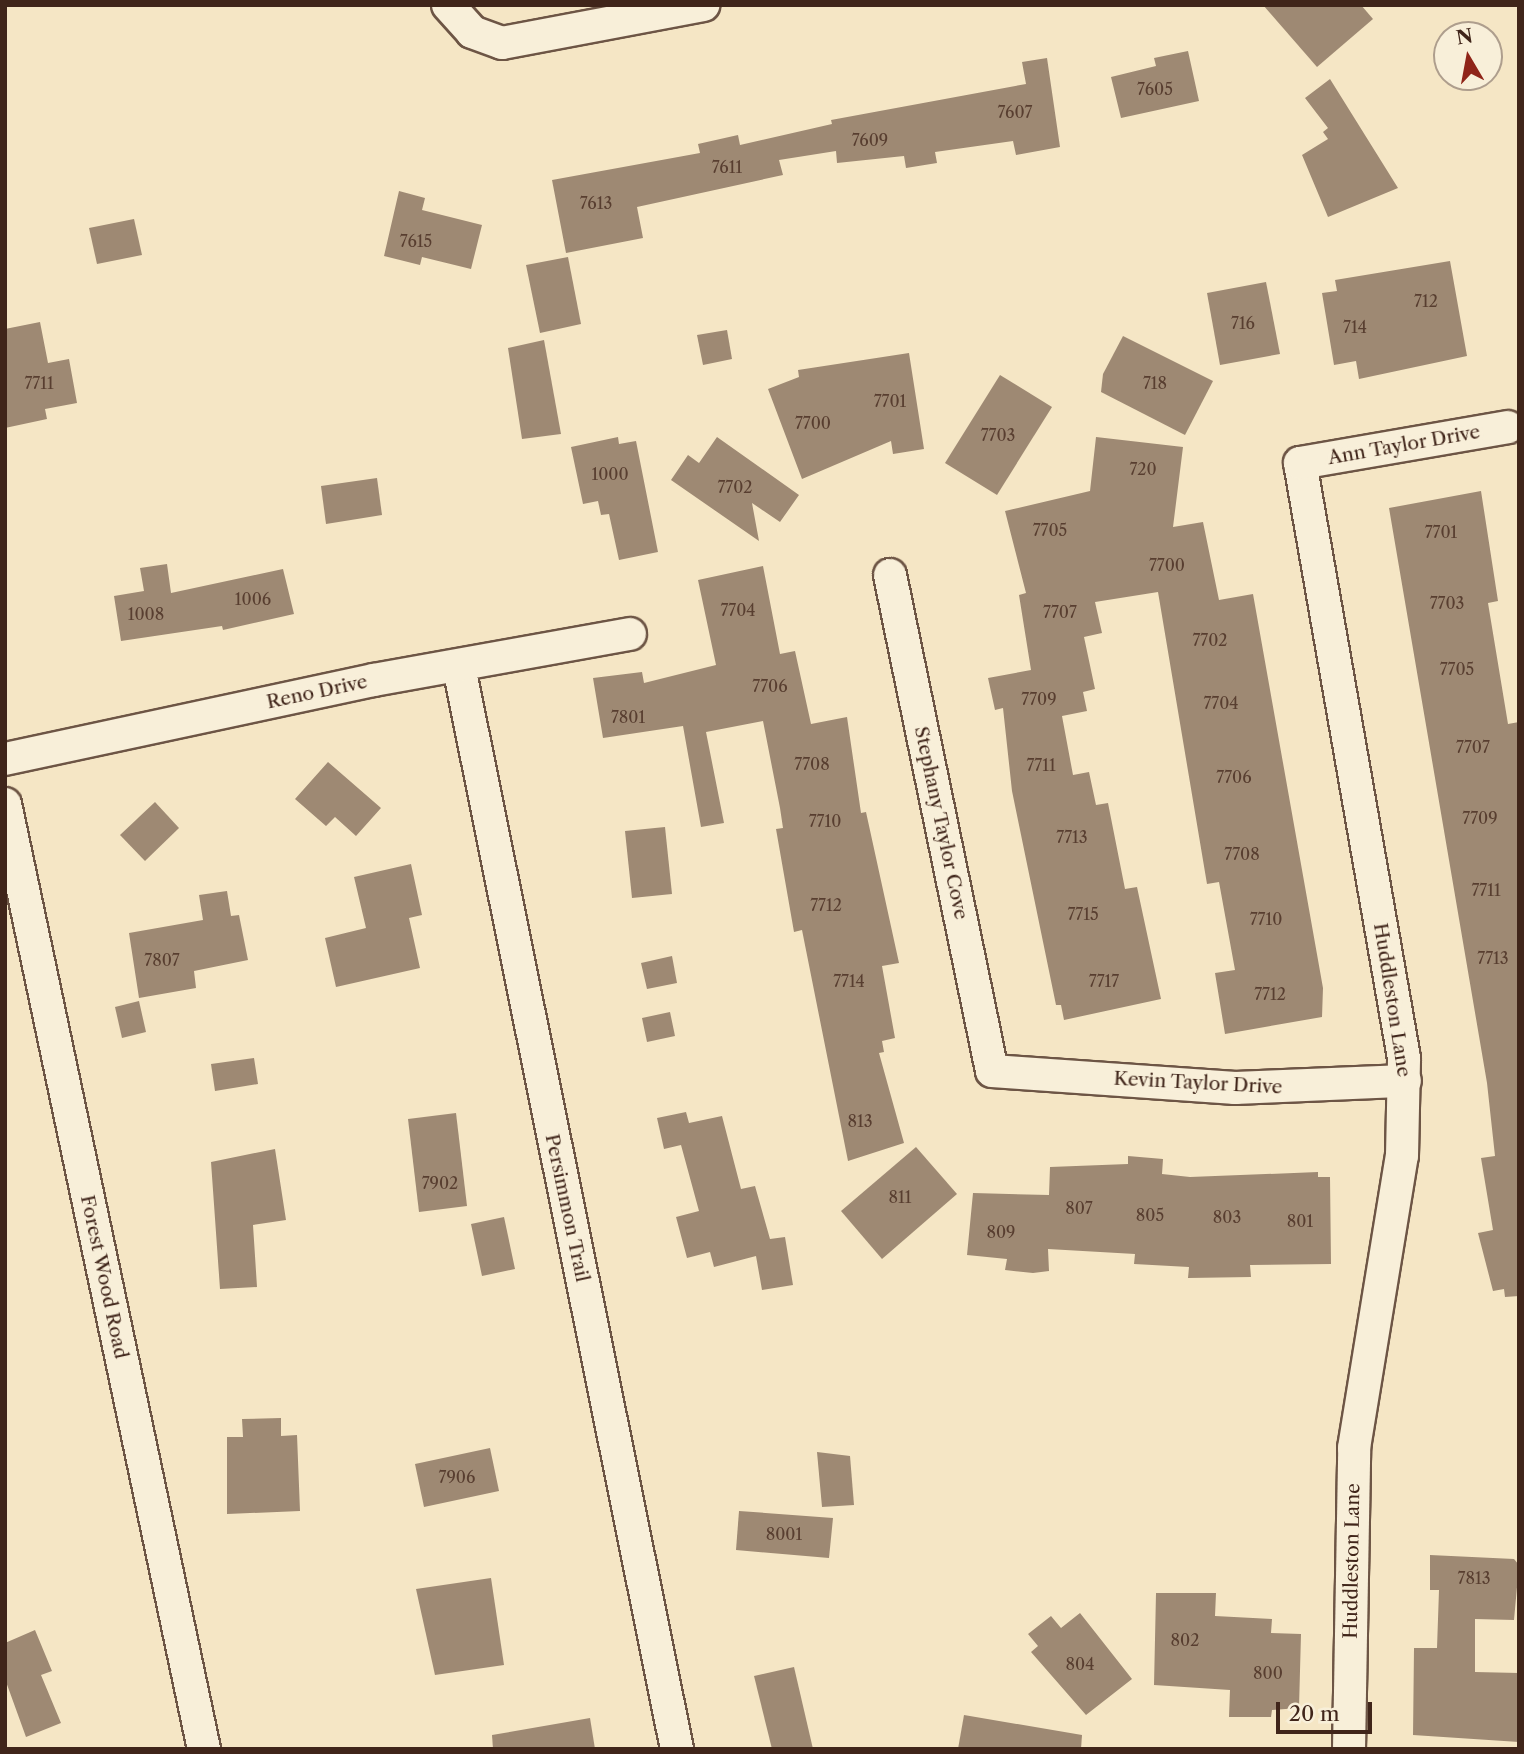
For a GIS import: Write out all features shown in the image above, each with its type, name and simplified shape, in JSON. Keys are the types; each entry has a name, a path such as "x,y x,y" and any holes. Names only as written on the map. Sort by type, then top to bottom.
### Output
{"street":[{"path":"449,5 471,32 502,43 704,5"},
{"name":"Ann Taylor Drive","path":"1300,463 1508,427"},
{"name":"Huddleston Lane","path":"1300,463 1405,1081 1402,1156 1354,1448 1349,1749"},
{"name":"Stephany Taylor Cove","path":"890,575 992,1071"},
{"name":"Reno Drive","path":"5,759 374,680 459,667 629,634"},
{"name":"Persimmon Trail","path":"459,667 677,1749"},
{"name":"Forest Wood Road","path":"5,804 204,1749"},
{"name":"Kevin Taylor Drive","path":"992,1071 1235,1088 1405,1081"}],"building":[{"path":"1263,5 1361,5 1373,19 1317,67"},
{"path":"1188,51 1199,101 1121,118 1111,77 1156,66 1154,58"},
{"path":"1047,58 1060,147 1016,155 1013,141 935,152 937,163 906,168 904,156 837,163 836,151 779,160 783,175 637,207 643,238 566,253 552,180 700,153 698,144 738,135 740,145 832,124 831,120 1026,84 1022,62"},
{"path":"1330,79 1398,188 1328,217 1302,155 1328,139 1323,132 1328,128 1305,98"},
{"path":"399,191 425,198 422,210 482,225 471,269 422,257 420,265 384,256"},
{"path":"134,219 142,255 97,264 89,228"},
{"path":"568,257 581,324 540,333 526,265"},
{"path":"1450,261 1467,356 1359,379 1356,361 1334,365 1322,293 1337,291 1335,280"},
{"path":"1266,282 1280,354 1220,365 1207,293"},
{"path":"40,322 48,363 69,359 77,403 45,409 47,419 5,428 5,329"},
{"path":"727,330 732,359 703,365 697,335"},
{"path":"1123,336 1213,381 1185,435 1101,392 1103,374"},
{"path":"544,340 561,434 522,439 508,348"},
{"path":"909,353 924,449 893,454 891,441 802,479 768,389 799,377 798,370"},
{"path":"1000,375 1052,407 997,495 945,463"},
{"path":"618,437 619,444 636,441 658,552 619,560 609,514 601,515 598,501 583,504 571,447"},
{"path":"717,437 799,495 780,522 752,503 759,541 671,480 688,455 699,463"},
{"path":"1096,437 1183,447 1173,527 1203,522 1219,600 1253,594 1323,988 1322,1017 1225,1034 1215,973 1235,970 1219,882 1207,884 1158,592 1095,602 1102,633 1084,637 1095,689 1083,692 1087,711 1062,716 1073,775 1089,772 1096,805 1108,803 1125,889 1137,887 1161,999 1064,1020 1061,1005 1056,1005 1012,791 1003,708 995,710 988,678 1031,670 1019,595 1026,593 1005,511 1090,491"},
{"path":"377,478 382,515 326,524 321,486"},
{"path":"1481,491 1498,601 1488,603 1508,724 1519,722 1519,1296 1505,1297 1504,1289 1493,1291 1478,1233 1493,1230 1481,1158 1495,1156 1487,1083 1389,508"},
{"path":"167,564 171,593 283,569 294,614 223,630 222,626 121,641 114,596 144,591 140,568"},
{"path":"763,566 780,654 795,651 811,724 847,717 861,813 866,812 899,963 882,966 895,1038 882,1041 884,1052 879,1053 904,1143 848,1161 802,930 794,932 776,829 783,828 763,721 706,732 724,823 701,827 683,726 603,738 593,678 642,672 644,683 716,665 698,580"},
{"path":"328,762 381,808 356,836 335,817 326,826 295,799"},
{"path":"155,802 179,828 145,861 120,835"},
{"path":"665,827 672,894 632,898 625,831"},
{"path":"411,864 422,915 409,918 420,968 336,987 325,938 366,928 354,877"},
{"path":"227,891 231,916 239,915 248,960 194,971 196,988 139,998 129,933 203,920 199,895"},
{"path":"672,956 677,983 647,989 641,963"},
{"path":"139,1001 146,1032 122,1038 115,1007"},
{"path":"670,1012 675,1036 647,1042 642,1018"},
{"path":"254,1058 258,1084 215,1091 211,1064"},
{"path":"686,1112 689,1123 722,1116 741,1189 755,1186 770,1239 785,1237 793,1285 762,1290 756,1256 714,1267 710,1252 687,1258 676,1217 699,1211 681,1145 664,1149 657,1118"},
{"path":"456,1113 467,1206 419,1212 408,1119"},
{"path":"916,1147 957,1194 882,1259 841,1211"},
{"path":"275,1149 286,1220 253,1225 257,1287 220,1289 211,1162"},
{"path":"1128,1156 1163,1159 1162,1174 1190,1177 1318,1172 1318,1177 1330,1177 1331,1264 1250,1265 1251,1277 1188,1278 1189,1267 1134,1264 1135,1254 1048,1249 1049,1271 1033,1273 1005,1270 1007,1259 967,1255 973,1193 1049,1195 1050,1167 1128,1164"},
{"path":"504,1217 515,1269 482,1276 471,1224"},
{"path":"281,1418 281,1436 297,1435 300,1511 227,1514 227,1437 243,1437 242,1419"},
{"path":"490,1448 499,1491 424,1507 415,1464"},
{"path":"817,1452 850,1456 854,1505 822,1507"},
{"path":"739,1511 833,1518 829,1558 736,1550"},
{"path":"1430,1555 1514,1559 1519,1565 1514,1620 1475,1619 1475,1672 1519,1673 1519,1742 1413,1735 1414,1648 1437,1648 1439,1590 1430,1590"},
{"path":"491,1578 504,1665 435,1675 416,1589"},
{"path":"1156,1593 1216,1593 1215,1616 1272,1619 1271,1633 1301,1634 1299,1708 1272,1710 1271,1717 1229,1717 1230,1690 1154,1685"},
{"path":"1080,1613 1132,1679 1086,1715 1031,1652 1038,1646 1028,1634 1051,1616 1061,1628"},
{"path":"35,1630 52,1671 41,1675 61,1723 26,1737 5,1679 5,1643"},
{"path":"794,1667 813,1749 772,1749 754,1676"},
{"path":"964,1715 1082,1735 1081,1749 958,1749"},
{"path":"590,1718 595,1749 493,1749 492,1735"}]}
